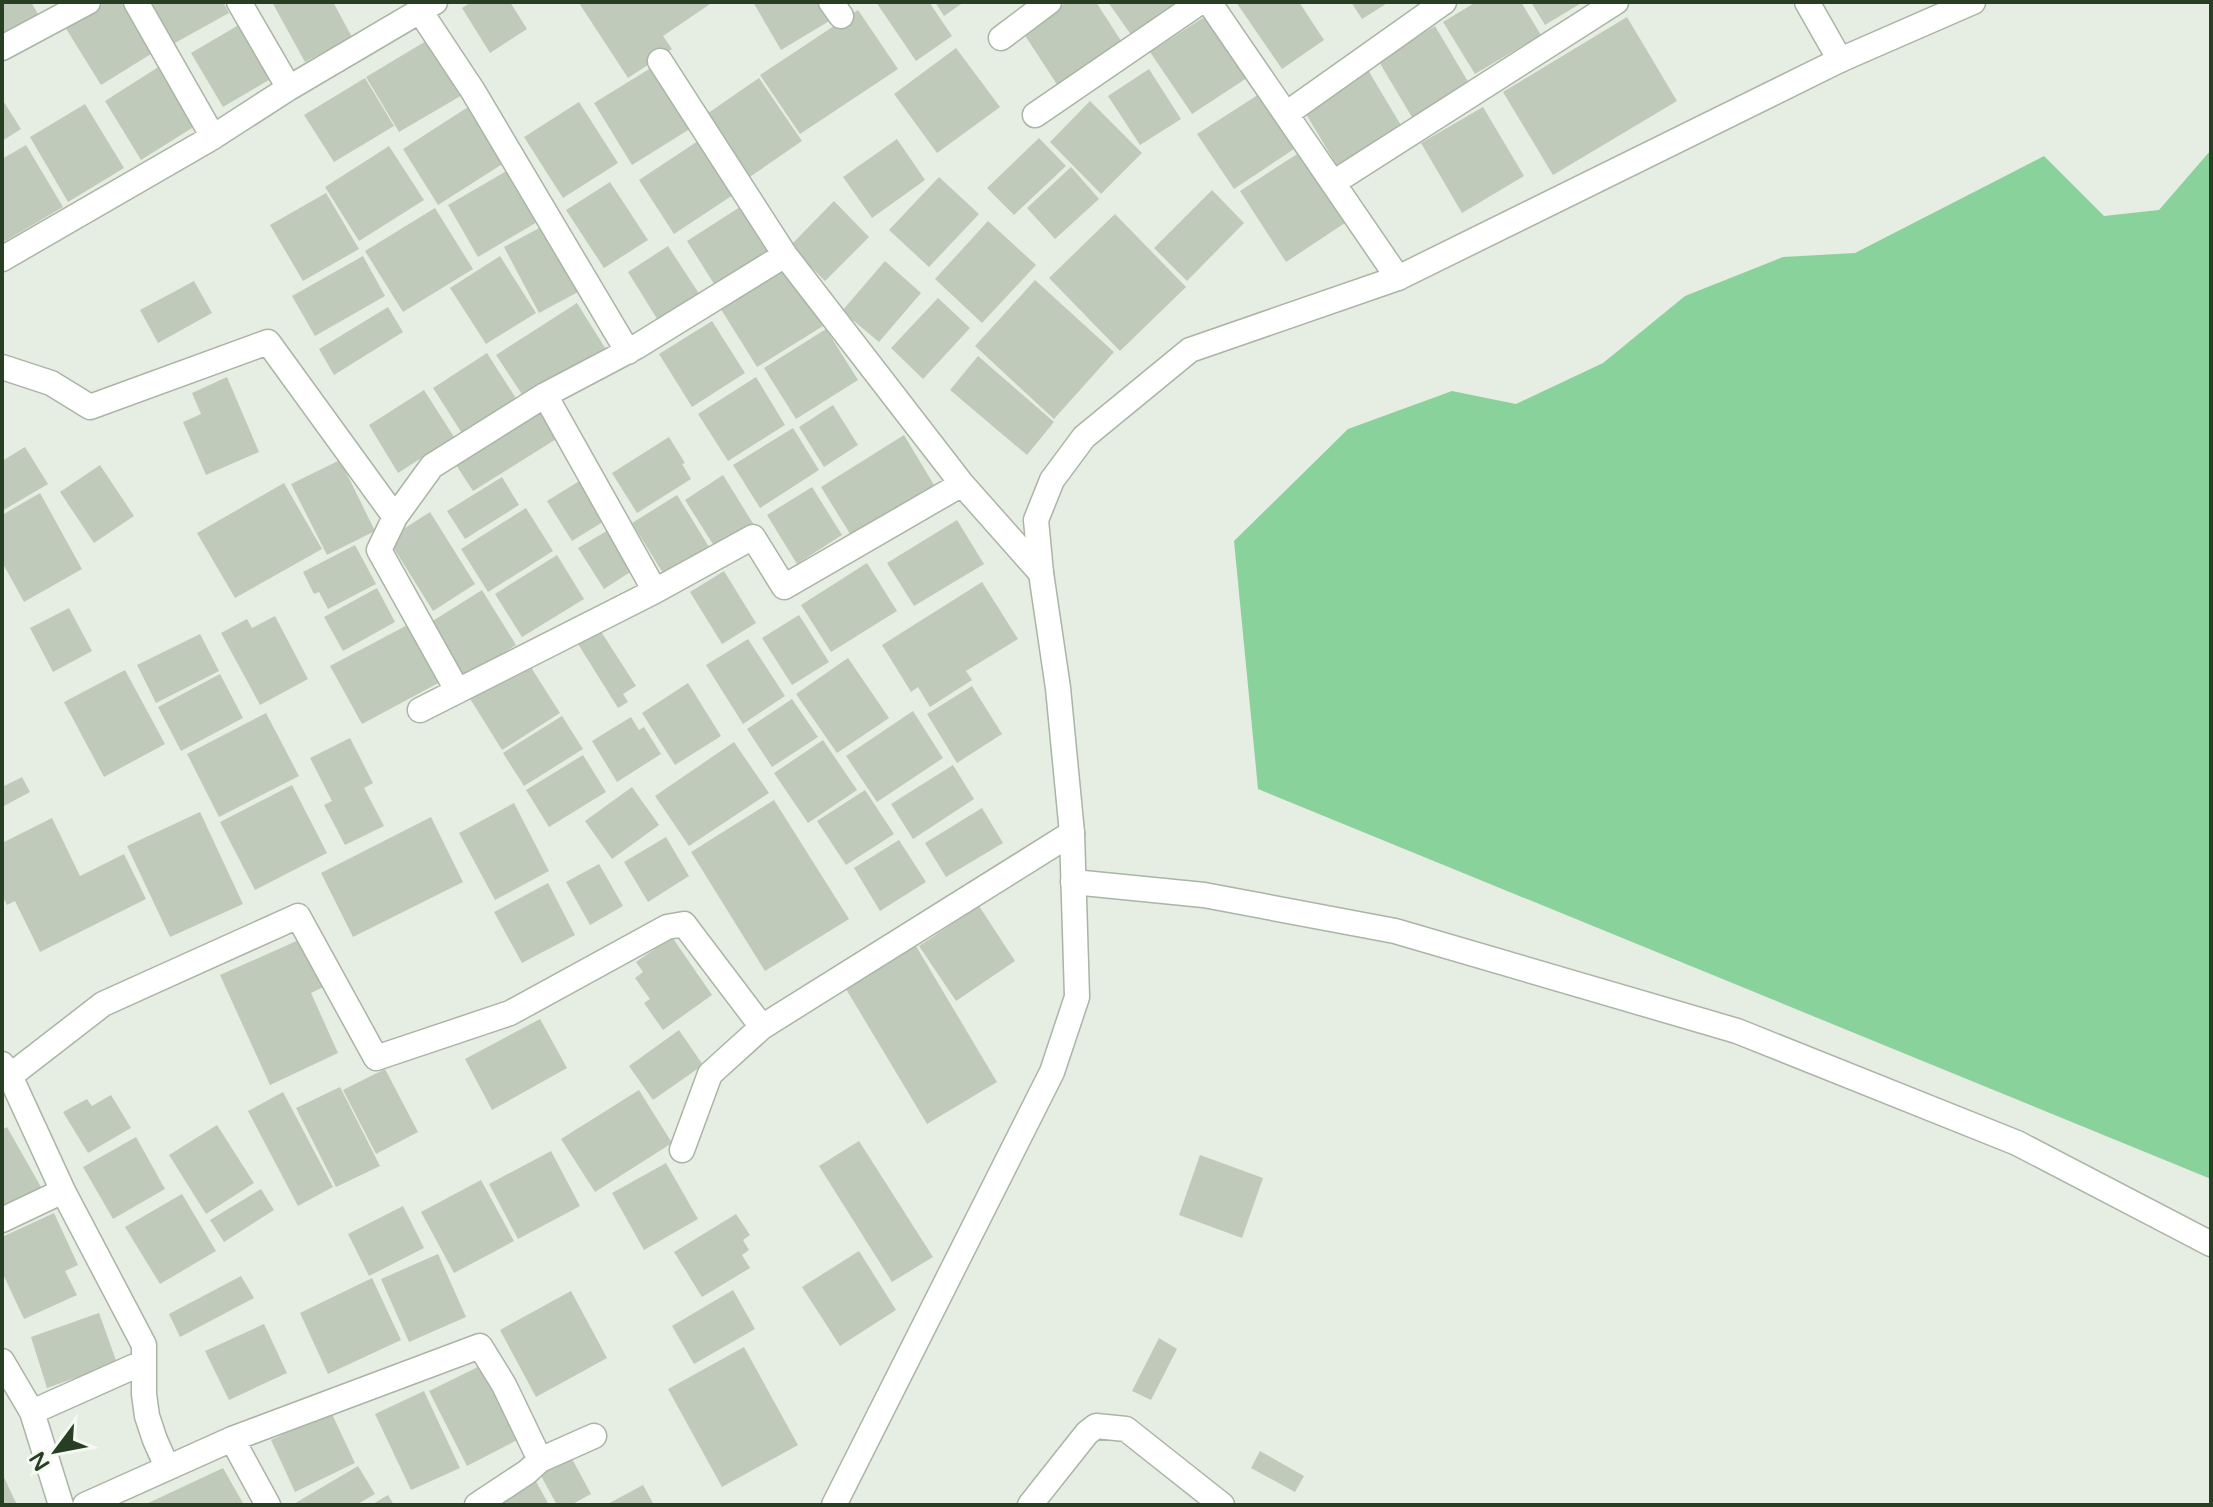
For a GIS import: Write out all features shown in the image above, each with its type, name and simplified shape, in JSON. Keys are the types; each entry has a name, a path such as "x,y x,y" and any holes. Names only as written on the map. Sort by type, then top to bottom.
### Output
{"street":[{"path":"2,48 88,2"},
{"path":"136,2 213,137"},
{"path":"239,2 289,88"},
{"path":"1001,38 1049,2"},
{"path":"1035,115 1200,2"},
{"path":"1209,2 1398,278"},
{"path":"1286,114 1444,2"},
{"path":"1333,183 1616,2"},
{"path":"1807,2 1840,60"},
{"path":"834,1505 1052,1072 1077,997 1072,833 1058,688 1036,520 1052,480 1084,437 1190,350 1398,278 1840,60 1973,2"},
{"path":"2,259 213,137 428,6 473,91 628,352"},
{"path":"660,61 785,255 962,484 1041,573"},
{"path":"457,690 379,550 395,517 432,466 545,395 628,352 785,255"},
{"path":"2,367 51,383 90,407 268,342 395,517"},
{"path":"545,395 655,591"},
{"path":"420,710 655,591 753,537 784,587 962,484"},
{"path":"682,1150 710,1074 762,1027 1072,833"},
{"path":"1073,882 1204,895 1395,931 1737,1031 2017,1143 2211,1244"},
{"path":"167,1467 147,1416 144,1345 63,1191 6,1070 103,1004 298,916 376,1058 510,1013 667,927 684,924 762,1027"},
{"path":"2,1220 63,1191"},
{"path":"85,1505 232,1439 480,1346 504,1385 540,1460"},
{"path":"2,1361 32,1412 61,1505"},
{"path":"32,1412 144,1362"},
{"path":"1030,1505 1087,1433 1096,1426 1126,1429 1222,1505"},
{"path":"477,1505 540,1460 594,1436"},
{"path":"232,1439 268,1505"}],"shaded area":[{"path":"2211,150 2211,1179 1258,789 1234,541 1348,429 1452,391 1516,404 1603,363 1685,296 1783,257 1855,253 2044,156 2104,216 2159,210"}],"building":[{"path":"2,2 31,2 41,19 2,41"},
{"path":"105,2 129,2 159,49 101,85 65,27"},
{"path":"149,2 223,2 229,13 173,44"},
{"path":"272,2 333,2 352,37 305,62"},
{"path":"471,2 510,2 527,29 490,53 462,8"},
{"path":"581,2 713,2 663,36 672,49 628,78"},
{"path":"753,2 821,2 831,20 781,50"},
{"path":"876,2 929,2 952,36 916,61"},
{"path":"935,2 964,2 944,16"},
{"path":"1067,2 1096,2 1125,47 1060,89 1022,31"},
{"path":"1108,2 1187,2 1134,39"},
{"path":"1236,2 1299,2 1324,40 1282,69"},
{"path":"1351,2 1389,2 1362,19"},
{"path":"1476,2 1521,2 1541,35 1475,74 1443,22"},
{"path":"1531,2 1583,2 1545,25"},
{"path":"858,10 898,69 800,134 760,75"},
{"path":"1209,14 1250,76 1192,114 1150,52"},
{"path":"1627,17 1677,101 1553,175 1503,92"},
{"path":"242,23 274,77 223,107 191,53"},
{"path":"1435,26 1470,85 1413,119 1378,60"},
{"path":"431,38 464,94 399,132 366,77"},
{"path":"956,48 1000,107 937,153 894,94"},
{"path":"163,64 200,123 141,160 105,101"},
{"path":"654,66 693,127 632,165 594,103"},
{"path":"1149,69 1181,119 1140,145 1108,96"},
{"path":"1368,70 1402,127 1337,166 1303,109"},
{"path":"365,78 394,126 334,162 304,115"},
{"path":"759,78 802,141 744,181 701,118"},
{"path":"1264,91 1300,145 1234,189 1197,134"},
{"path":"2,99 21,129 2,141"},
{"path":"1090,101 1142,153 1101,194 1050,142"},
{"path":"579,102 618,163 563,198 524,137"},
{"path":"85,104 124,168 68,202 30,137"},
{"path":"468,107 504,163 438,205 403,149"},
{"path":"1483,107 1524,176 1462,213 1421,143"},
{"path":"1039,138 1066,166 1014,215 987,188"},
{"path":"897,139 925,180 872,218 843,177"},
{"path":"698,141 733,195 674,234 639,180"},
{"path":"26,145 63,207 2,243 2,159"},
{"path":"389,146 424,200 359,241 325,187"},
{"path":"1305,149 1351,219 1286,262 1240,191"},
{"path":"515,166 544,218 478,257 448,205"},
{"path":"1071,167 1099,199 1055,239 1027,208"},
{"path":"939,177 979,214 929,267 889,230"},
{"path":"610,182 648,240 604,268 566,210"},
{"path":"1212,190 1244,223 1187,281 1154,248"},
{"path":"326,193 359,249 303,281 270,225"},
{"path":"834,201 869,237 825,281 790,246"},
{"path":"740,207 769,253 716,287 687,241"},
{"path":"435,208 473,269 403,312 365,251"},
{"path":"1115,214 1186,287 1120,351 1049,278"},
{"path":"988,221 1036,265 982,323 935,279"},
{"path":"543,226 578,292 539,313 504,247"},
{"path":"668,246 700,295 659,322 628,272"},
{"path":"363,256 385,296 315,336 292,296"},
{"path":"500,256 536,313 486,344 450,288"},
{"path":"885,261 921,293 879,342 842,311"},
{"path":"785,264 823,326 757,367 719,306"},
{"path":"1035,280 1114,352 1054,419 975,346"},
{"path":"194,281 212,313 158,343 140,310"},
{"path":"938,298 970,328 923,379 891,348"},
{"path":"577,303 607,351 527,402 496,355"},
{"path":"388,307 403,332 334,375 319,349"},
{"path":"712,321 745,373 692,407 659,354"},
{"path":"826,329 858,380 796,419 764,368"},
{"path":"487,353 519,403 465,438 433,388"},
{"path":"978,356 1054,422 1027,455 950,390"},
{"path":"227,377 259,452 206,475 183,422 201,414 192,393"},
{"path":"756,377 785,425 728,461 698,414"},
{"path":"424,390 454,437 398,473 369,425"},
{"path":"833,405 858,445 824,467 799,427"},
{"path":"543,406 561,436 473,491 454,462"},
{"path":"793,428 819,470 760,508 733,465"},
{"path":"904,435 934,485 852,537 821,487"},
{"path":"669,437 691,479 637,513 612,473"},
{"path":"25,447 48,484 2,511 2,461"},
{"path":"340,460 375,531 327,555 291,484"},
{"path":"100,465 134,516 94,543 60,492"},
{"path":"723,475 754,525 716,549 685,500"},
{"path":"502,477 519,505 465,539 447,511"},
{"path":"581,480 606,520 572,541 547,501"},
{"path":"284,483 322,549 235,598 197,533"},
{"path":"812,487 842,535 797,564 767,515"},
{"path":"40,493 82,569 24,602 2,562 2,515"},
{"path":"677,495 711,550 666,578 632,523"},
{"path":"526,508 553,551 488,592 461,549"},
{"path":"430,512 475,584 433,611 388,539"},
{"path":"957,520 984,564 914,606 887,563"},
{"path":"610,529 635,569 604,589 578,548"},
{"path":"355,545 376,584 328,609 319,592 314,594 303,572"},
{"path":"557,555 584,599 522,637 495,594"},
{"path":"867,563 897,611 831,652 801,605"},
{"path":"724,571 756,623 722,644 690,592"},
{"path":"982,582 1018,639 966,671 972,680 930,707 918,687 911,692 882,645"},
{"path":"377,588 395,622 343,651 324,617"},
{"path":"482,590 516,645 465,677 431,622"},
{"path":"69,608 92,651 53,672 30,628"},
{"path":"799,615 829,662 792,685 762,638"},
{"path":"275,616 308,679 260,705 221,633 247,619 252,628"},
{"path":"413,622 444,680 362,724 330,666"},
{"path":"600,630 636,686 623,694 628,702 618,708 578,644"},
{"path":"200,634 219,671 156,703 137,665"},
{"path":"748,639 785,696 743,724 706,665"},
{"path":"848,658 889,718 837,753 796,694"},
{"path":"527,661 560,713 502,750 469,697"},
{"path":"125,670 165,744 104,777 64,702"},
{"path":"220,674 243,718 181,751 158,707"},
{"path":"688,683 721,736 675,765 642,713"},
{"path":"972,686 1002,734 957,763 927,714"},
{"path":"792,699 818,737 772,767 747,729"},
{"path":"913,711 943,758 877,802 846,756"},
{"path":"266,713 299,776 219,817 187,754"},
{"path":"562,716 583,749 524,786 503,753"},
{"path":"631,717 639,730 644,727 661,754 617,782 592,741"},
{"path":"350,738 373,783 364,788 384,826 345,845 324,805 332,801 310,758"},
{"path":"823,740 857,790 808,823 774,773"},
{"path":"734,742 769,793 689,846 655,796"},
{"path":"583,755 606,792 549,827 526,790"},
{"path":"953,765 974,799 913,839 891,804"},
{"path":"22,777 30,792 2,807 2,787"},
{"path":"292,785 327,853 255,890 220,822"},
{"path":"632,787 659,825 612,859 585,821"},
{"path":"865,790 894,834 846,865 817,821"},
{"path":"774,800 849,919 765,971 691,852"},
{"path":"514,803 549,871 495,900 459,833"},
{"path":"982,808 1003,843 946,877 925,843"},
{"path":"200,812 243,904 170,937 127,846"},
{"path":"431,817 463,882 353,937 321,873"},
{"path":"52,818 80,876 124,854 146,899 40,952 15,901 7,905 2,895 2,843"},
{"path":"666,837 689,876 648,902 624,862"},
{"path":"899,840 926,882 880,911 854,868"},
{"path":"599,864 623,906 590,925 566,882"},
{"path":"548,883 575,935 522,963 494,912"},
{"path":"979,906 1015,961 956,1001 919,946"},
{"path":"672,937 712,995 663,1030 644,1003 650,999 635,978 643,972 636,962"},
{"path":"301,939 323,987 311,993 338,1053 270,1085 220,975"},
{"path":"916,946 997,1082 927,1124 846,989"},
{"path":"540,1019 567,1068 492,1110 465,1059"},
{"path":"679,1030 703,1065 653,1100 629,1066"},
{"path":"385,1069 418,1132 376,1154 343,1090"},
{"path":"340,1087 380,1166 336,1187 296,1108"},
{"path":"639,1090 672,1143 595,1192 561,1139"},
{"path":"283,1092 333,1187 298,1206 248,1111"},
{"path":"111,1095 131,1128 88,1153 63,1112 87,1099 92,1106"},
{"path":"217,1125 254,1183 206,1214 169,1155"},
{"path":"7,1127 41,1187 2,1208 2,1130"},
{"path":"136,1137 165,1189 113,1219 83,1167"},
{"path":"859,1141 933,1257 892,1282 819,1166"},
{"path":"551,1151 580,1206 518,1239 489,1184"},
{"path":"1200,1155 1263,1178 1242,1238 1179,1215"},
{"path":"666,1163 698,1219 644,1250 612,1193"},
{"path":"481,1180 514,1241 454,1273 421,1212"},
{"path":"261,1189 274,1210 224,1242 210,1220"},
{"path":"182,1194 216,1251 160,1284 125,1227"},
{"path":"403,1206 424,1248 369,1276 348,1234"},
{"path":"54,1213 78,1265 65,1271 77,1295 24,1319 2,1272 2,1237"},
{"path":"736,1214 750,1235 743,1240 749,1250 742,1255 750,1268 702,1297 674,1252"},
{"path":"859,1251 896,1310 840,1346 802,1287"},
{"path":"438,1254 466,1317 409,1342 381,1279"},
{"path":"241,1276 254,1298 180,1337 169,1314"},
{"path":"372,1278 401,1340 328,1374 300,1313"},
{"path":"733,1290 755,1329 694,1364 672,1326"},
{"path":"571,1291 607,1358 536,1397 500,1330"},
{"path":"99,1313 117,1363 47,1388 31,1337"},
{"path":"264,1324 287,1373 229,1400 205,1351"},
{"path":"1159,1338 1177,1349 1151,1400 1132,1391"},
{"path":"744,1347 798,1445 722,1487 668,1389"},
{"path":"482,1365 519,1439 467,1466 429,1391"},
{"path":"424,1391 460,1468 411,1490 375,1414"},
{"path":"331,1412 355,1463 295,1492 271,1440"},
{"path":"1260,1451 1304,1476 1295,1492 1251,1468"},
{"path":"571,1457 591,1494 571,1505 557,1505 540,1474"},
{"path":"358,1466 375,1494 356,1505 292,1505"},
{"path":"223,1468 244,1505 144,1505"},
{"path":"2,1473 17,1505 2,1505"},
{"path":"533,1476 549,1505 507,1505 501,1494"},
{"path":"643,1485 654,1505 606,1505"},
{"path":"388,1495 394,1505 371,1505"}]}
